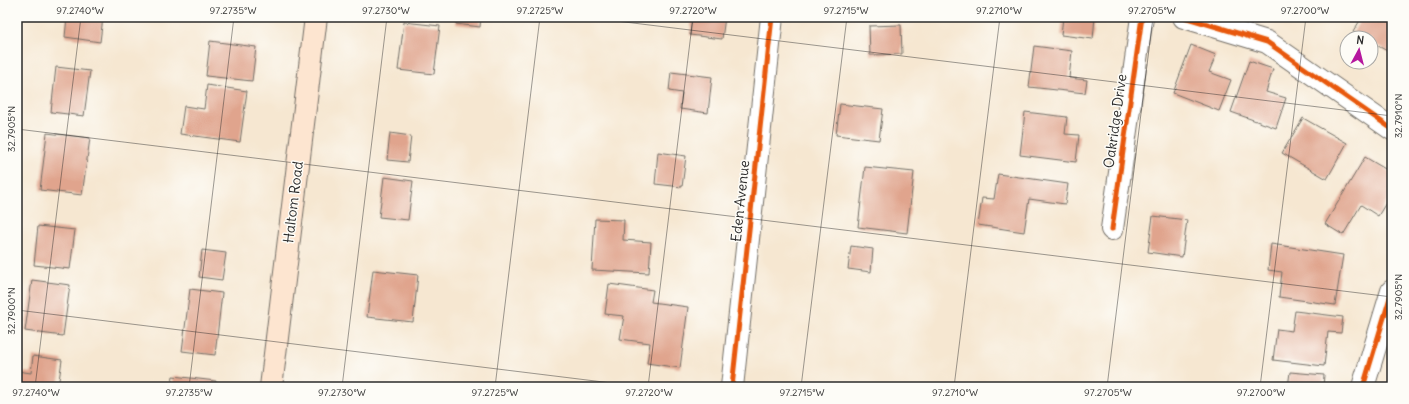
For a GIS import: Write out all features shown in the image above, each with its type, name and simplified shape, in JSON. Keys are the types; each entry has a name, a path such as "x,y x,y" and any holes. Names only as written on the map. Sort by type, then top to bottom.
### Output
{"main road":[{"name":"Haltom Road","path":"271,387 316,17"}],"street":[{"name":"Eden Avenue","path":"732,387 772,17"},
{"name":"Oakridge Drive","path":"1112,229 1142,17"},
{"path":"1184,17 1267,42 1392,128"},
{"path":"1363,387 1392,291"}],"building":[{"path":"67,17 103,17 100,42 65,37"},
{"path":"457,17 481,17 480,27 456,24"},
{"path":"692,17 725,17 722,39 690,35"},
{"path":"1063,17 1095,17 1093,39 1061,35"},
{"path":"1362,17 1392,17 1392,46 1389,52 1379,46 1379,30 1354,30"},
{"path":"404,22 440,26 434,74 398,70"},
{"path":"901,25 902,54 870,55 869,26"},
{"path":"210,41 256,47 252,81 206,76"},
{"path":"1191,45 1216,55 1209,72 1231,80 1219,111 1173,93"},
{"path":"1034,46 1072,51 1069,78 1087,80 1085,93 1029,87"},
{"path":"1249,61 1273,69 1266,92 1286,98 1276,128 1231,112"},
{"path":"56,67 90,71 84,116 51,112"},
{"path":"671,72 712,77 708,113 680,109 682,93 669,91"},
{"path":"207,85 247,91 240,142 180,134 184,106 204,109"},
{"path":"840,104 883,109 879,140 836,135"},
{"path":"1025,112 1067,117 1065,134 1079,135 1076,162 1020,155"},
{"path":"1303,118 1347,143 1327,179 1282,153"},
{"path":"47,133 90,138 82,195 40,190"},
{"path":"390,133 411,136 408,162 387,160"},
{"path":"658,152 686,156 682,187 655,184"},
{"path":"1365,157 1392,173 1392,193 1378,216 1361,205 1343,235 1325,224"},
{"path":"865,167 914,172 907,233 858,227"},
{"path":"998,174 1068,184 1065,204 1029,199 1024,232 978,225 982,198 994,199"},
{"path":"384,177 413,181 408,220 379,217"},
{"path":"1153,216 1187,220 1182,257 1148,252"},
{"path":"595,219 624,220 623,240 651,242 649,273 592,270"},
{"path":"38,226 75,230 70,269 34,265"},
{"path":"1271,244 1343,255 1335,305 1279,297 1282,272 1268,270"},
{"path":"851,246 873,249 871,272 848,269"},
{"path":"202,250 226,253 222,280 199,277"},
{"path":"373,270 418,275 413,322 367,317"},
{"path":"32,280 70,285 63,336 25,331"},
{"path":"609,284 653,290 651,302 688,307 680,368 647,363 650,343 620,339 624,316 605,314"},
{"path":"190,289 222,293 215,355 182,351"},
{"path":"1295,311 1343,317 1341,333 1328,332 1324,366 1273,360 1277,329 1292,331"},
{"path":"33,356 62,360 58,387 17,387 17,371 31,373"},
{"path":"1290,372 1324,375 1323,387 1288,387"},
{"path":"173,376 216,381 215,387 171,387"}],"cycle path":[{"path":"732,387 772,17"},
{"path":"1112,229 1142,17"},
{"path":"1184,17 1267,42 1392,129"},
{"path":"1363,387 1392,291"}]}
